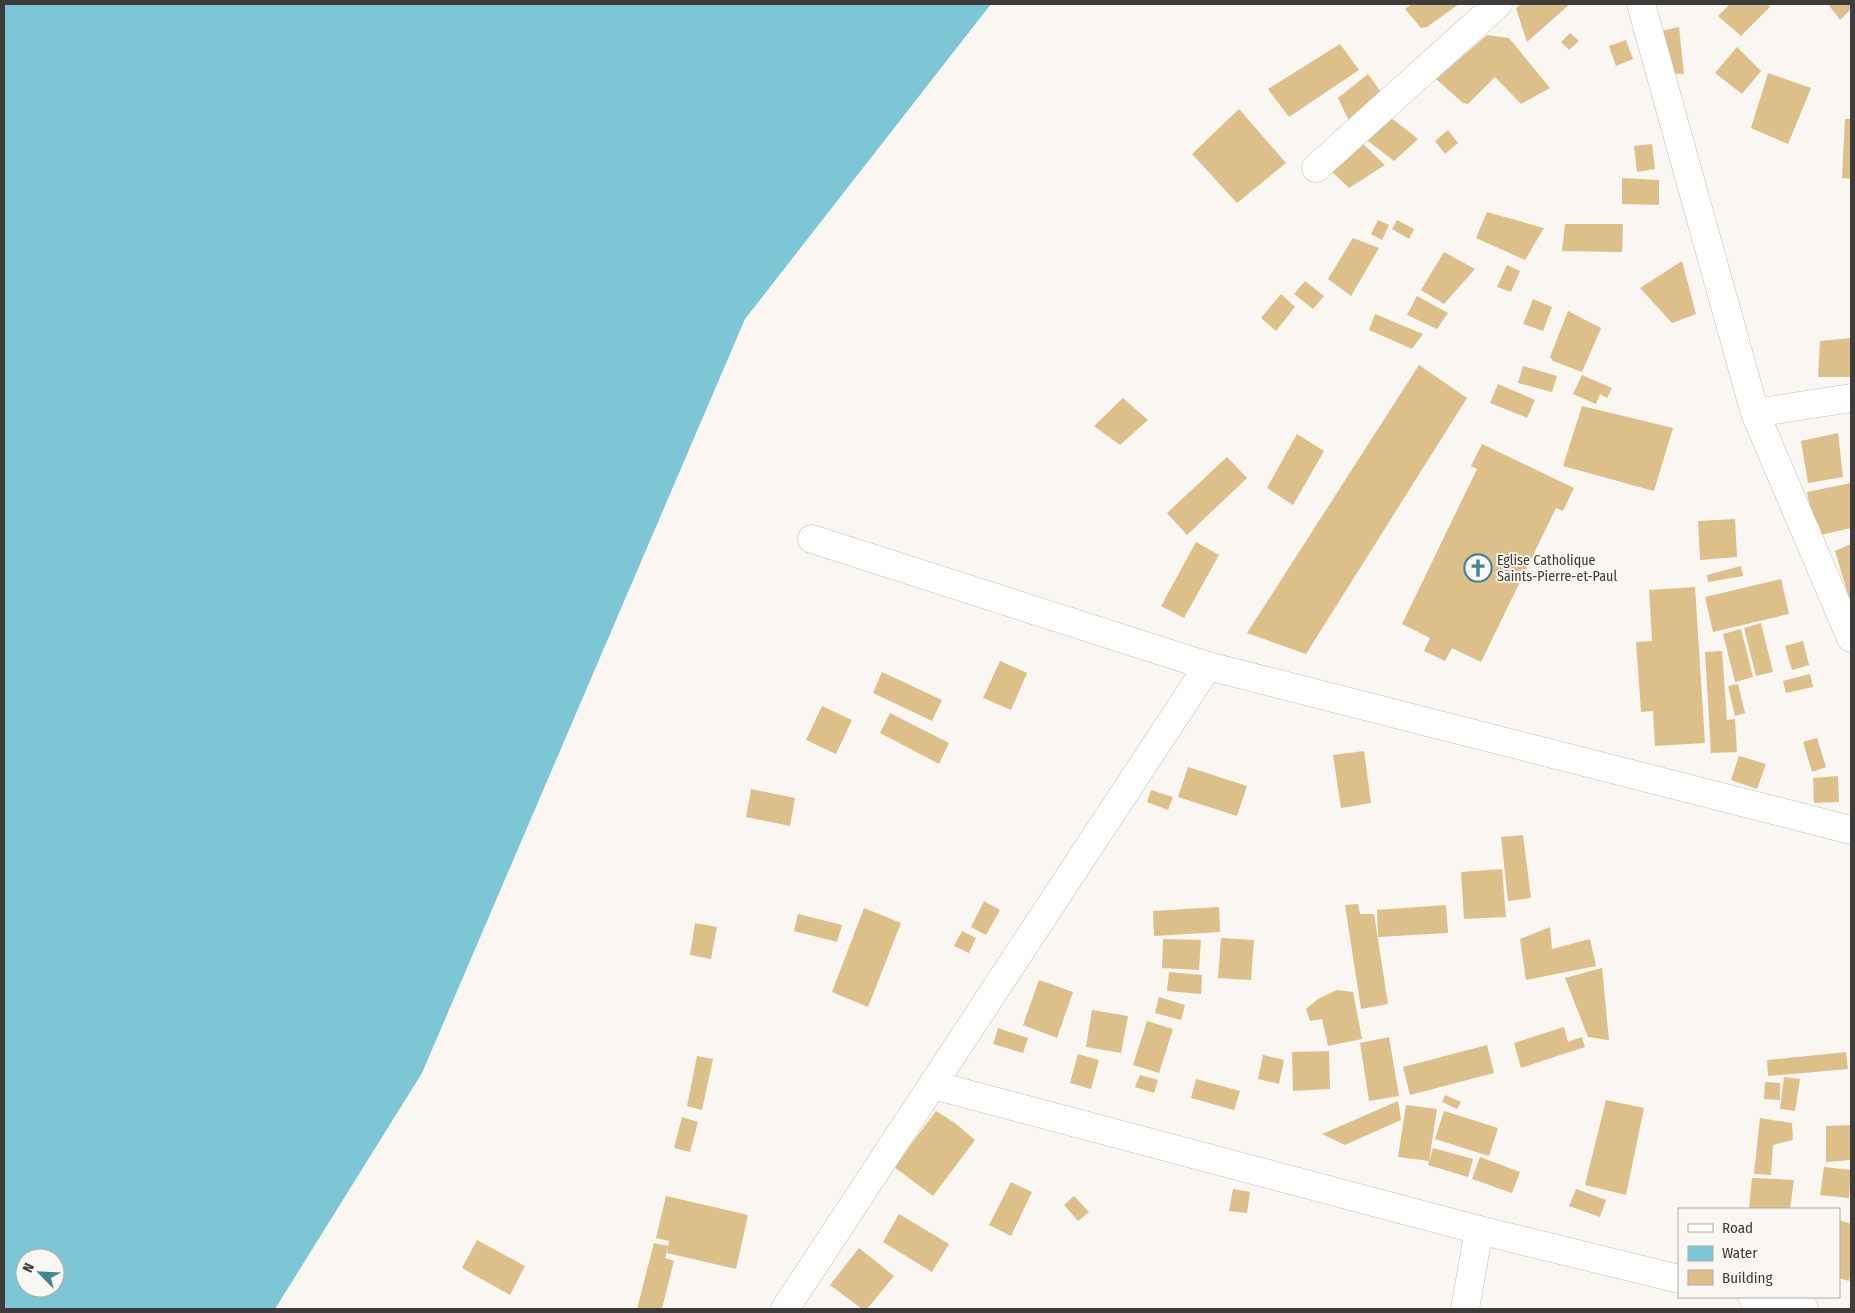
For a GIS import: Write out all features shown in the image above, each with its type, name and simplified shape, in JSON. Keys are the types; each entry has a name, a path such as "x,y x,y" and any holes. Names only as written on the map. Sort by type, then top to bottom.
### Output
{"street":[{"path":"1316,168 1498,4"},
{"path":"1641,4 1755,412 1851,638"},
{"path":"1755,412 1851,398"},
{"path":"812,539 1208,666 1851,830"},
{"path":"785,1309 1208,666"},
{"path":"933,1085 1479,1230 1678,1279"},
{"path":"1465,1309 1479,1230"},
{"path":"1756,1298 1804,1309"}],"water":[{"path":"4,4 991,4 745,319 422,1073 275,1309 4,1309"}],"building":[{"path":"1412,4 1459,4 1427,27 1421,28 1405,9"},
{"path":"1521,4 1570,4 1527,42 1516,8"},
{"path":"1730,4 1768,4 1770,7 1741,36 1718,16"},
{"path":"1828,4 1851,4 1851,9 1840,20"},
{"path":"1679,27 1684,74 1663,73 1653,33"},
{"path":"1570,33 1579,41 1569,50 1561,42"},
{"path":"1487,35 1509,38 1550,88 1521,104 1495,77 1468,104 1463,103 1436,79"},
{"path":"1626,40 1633,59 1616,66 1609,46"},
{"path":"1340,44 1359,70 1289,117 1268,89"},
{"path":"1737,47 1761,71 1742,94 1715,73"},
{"path":"1768,73 1811,88 1788,144 1751,128"},
{"path":"1368,74 1385,98 1351,125 1338,98"},
{"path":"1239,109 1286,163 1237,203 1192,154"},
{"path":"1385,113 1418,139 1394,161 1359,134"},
{"path":"1845,119 1851,119 1851,179 1842,178"},
{"path":"1448,130 1458,143 1445,154 1435,141"},
{"path":"1359,140 1385,165 1349,188 1328,168"},
{"path":"1652,144 1655,169 1637,172 1634,146"},
{"path":"1622,178 1659,180 1659,205 1622,204"},
{"path":"1487,212 1544,228 1525,260 1476,238"},
{"path":"1378,220 1389,225 1382,240 1371,234"},
{"path":"1397,220 1414,229 1409,239 1392,229"},
{"path":"1565,224 1623,224 1622,252 1562,251"},
{"path":"1353,238 1379,248 1351,296 1328,279"},
{"path":"1444,252 1475,269 1444,304 1421,290"},
{"path":"1682,261 1696,314 1672,323 1640,288"},
{"path":"1507,265 1520,271 1511,292 1497,287"},
{"path":"1305,281 1324,296 1313,309 1294,294"},
{"path":"1281,294 1295,307 1276,331 1261,318"},
{"path":"1417,296 1448,313 1437,329 1407,315"},
{"path":"1533,299 1552,307 1543,331 1523,324"},
{"path":"1568,311 1601,328 1582,372 1553,361 1550,357"},
{"path":"1375,314 1423,334 1412,349 1369,330"},
{"path":"1851,338 1851,377 1818,377 1820,341"},
{"path":"1419,365 1467,398 1306,654 1247,633"},
{"path":"1523,366 1557,376 1552,392 1518,383"},
{"path":"1582,375 1612,388 1607,398 1600,394 1596,404 1573,394"},
{"path":"1498,384 1535,400 1527,418 1490,403"},
{"path":"1123,398 1148,420 1120,445 1094,426"},
{"path":"1582,406 1673,428 1654,491 1563,466"},
{"path":"1838,433 1843,477 1808,483 1801,441"},
{"path":"1297,434 1324,451 1293,505 1267,488"},
{"name":"Eglise Catholique Saints-Pierre-et-Paul","path":"1482,444 1574,488 1563,511 1556,508 1481,662 1452,648 1445,661 1424,651 1430,638 1402,624 1477,469 1471,466"},
{"path":"1227,457 1247,478 1187,535 1167,513"},
{"path":"1851,483 1851,528 1816,536 1807,492"},
{"path":"1735,519 1737,557 1700,560 1698,521"},
{"path":"1196,542 1219,555 1184,618 1161,606"},
{"path":"1851,544 1851,597 1849,598 1835,551"},
{"path":"1741,566 1743,576 1708,582 1707,575"},
{"path":"1781,579 1789,614 1713,632 1705,597"},
{"path":"1695,587 1705,743 1655,746 1653,711 1641,712 1636,642 1652,641 1649,590"},
{"path":"1761,623 1773,672 1756,676 1744,628"},
{"path":"1741,629 1753,677 1735,682 1723,634"},
{"path":"1803,641 1809,665 1792,670 1785,646"},
{"path":"1722,651 1727,720 1735,719 1737,752 1711,753 1705,652"},
{"path":"1000,661 1027,673 1011,710 983,698"},
{"path":"882,672 942,700 932,721 873,693"},
{"path":"1810,674 1813,687 1786,693 1783,681"},
{"path":"1738,684 1745,713 1735,716 1728,686"},
{"path":"822,706 852,720 836,754 806,740"},
{"path":"890,713 949,743 939,764 880,733"},
{"path":"1817,738 1826,767 1812,772 1803,742"},
{"path":"1364,751 1371,803 1341,808 1333,755"},
{"path":"1739,756 1766,764 1757,789 1731,780"},
{"path":"1188,767 1247,786 1237,816 1178,797"},
{"path":"1838,776 1839,802 1814,803 1813,778"},
{"path":"751,789 795,798 790,826 746,817"},
{"path":"1151,790 1173,797 1168,810 1147,802"},
{"path":"1523,835 1531,898 1508,901 1501,837"},
{"path":"1502,869 1506,917 1464,919 1461,872"},
{"path":"984,901 1000,910 986,935 971,927"},
{"path":"1358,904 1360,914 1374,914 1388,1004 1361,1009 1345,905"},
{"path":"1446,905 1448,933 1378,937 1377,910"},
{"path":"1219,907 1220,932 1154,936 1153,911"},
{"path":"864,908 901,923 868,1007 832,992"},
{"path":"798,914 842,925 837,942 794,931"},
{"path":"695,923 717,927 711,959 690,955"},
{"path":"1550,927 1552,949 1590,939 1596,966 1526,980 1520,939"},
{"path":"962,931 976,938 969,953 954,946"},
{"path":"1221,938 1254,940 1251,980 1218,978"},
{"path":"1163,939 1201,940 1199,970 1162,968"},
{"path":"1602,968 1609,1040 1588,1037 1565,978"},
{"path":"1169,972 1202,975 1201,994 1167,991"},
{"path":"1039,980 1073,992 1057,1038 1023,1025"},
{"path":"1337,990 1353,992 1362,1039 1328,1046 1322,1019 1310,1021 1306,1009 1318,999"},
{"path":"1159,997 1185,1005 1181,1020 1155,1013"},
{"path":"1092,1010 1128,1016 1121,1053 1086,1047"},
{"path":"1147,1021 1173,1029 1159,1073 1133,1065"},
{"path":"1564,1027 1568,1042 1582,1037 1585,1047 1521,1068 1514,1043"},
{"path":"998,1028 1028,1038 1023,1053 993,1044"},
{"path":"1389,1037 1399,1096 1369,1101 1360,1043"},
{"path":"1487,1045 1494,1073 1410,1095 1403,1067"},
{"path":"1329,1051 1330,1089 1293,1091 1292,1052"},
{"path":"1846,1052 1848,1069 1768,1076 1767,1060"},
{"path":"1078,1054 1099,1060 1091,1089 1070,1083"},
{"path":"1263,1055 1284,1060 1279,1084 1258,1079"},
{"path":"697,1056 713,1059 702,1110 687,1106"},
{"path":"1140,1075 1158,1080 1154,1093 1135,1087"},
{"path":"1784,1077 1800,1079 1795,1111 1780,1109"},
{"path":"1196,1079 1240,1091 1234,1110 1191,1098"},
{"path":"1765,1082 1780,1083 1780,1100 1764,1099"},
{"path":"1445,1095 1461,1102 1457,1109 1442,1102"},
{"path":"1606,1100 1644,1108 1626,1195 1585,1185"},
{"path":"1398,1101 1401,1120 1345,1145 1322,1134"},
{"path":"1406,1105 1437,1109 1429,1161 1398,1157"},
{"path":"936,1111 955,1123 975,1140 933,1196 894,1167"},
{"path":"1444,1111 1498,1128 1489,1156 1435,1139"},
{"path":"682,1117 698,1122 690,1152 674,1148"},
{"path":"1760,1118 1792,1123 1793,1140 1773,1145 1771,1175 1754,1174"},
{"path":"1851,1125 1851,1160 1826,1162 1826,1126"},
{"path":"1433,1148 1473,1159 1468,1177 1428,1165"},
{"path":"1480,1157 1520,1172 1512,1193 1472,1179"},
{"path":"1824,1167 1851,1170 1849,1198 1820,1195"},
{"path":"1752,1178 1794,1180 1790,1208 1749,1208"},
{"path":"1011,1182 1032,1192 1011,1236 989,1225"},
{"path":"1233,1189 1250,1192 1247,1213 1229,1211"},
{"path":"1576,1189 1606,1200 1600,1217 1569,1206"},
{"path":"666,1196 748,1215 736,1269 667,1253 669,1241 656,1238"},
{"path":"1074,1196 1089,1212 1078,1221 1064,1205"},
{"path":"899,1214 949,1244 932,1272 883,1242"},
{"path":"1840,1220 1851,1224 1851,1273 1849,1281 1840,1278"},
{"path":"477,1240 525,1266 510,1295 462,1268"},
{"path":"654,1243 668,1246 665,1258 674,1261 662,1308 637,1309"},
{"path":"859,1248 894,1276 867,1309 862,1309 830,1285"}],"place":[{"name":"Eglise Catholique Saints-Pierre-et-Paul","path":"1478,568"}]}
